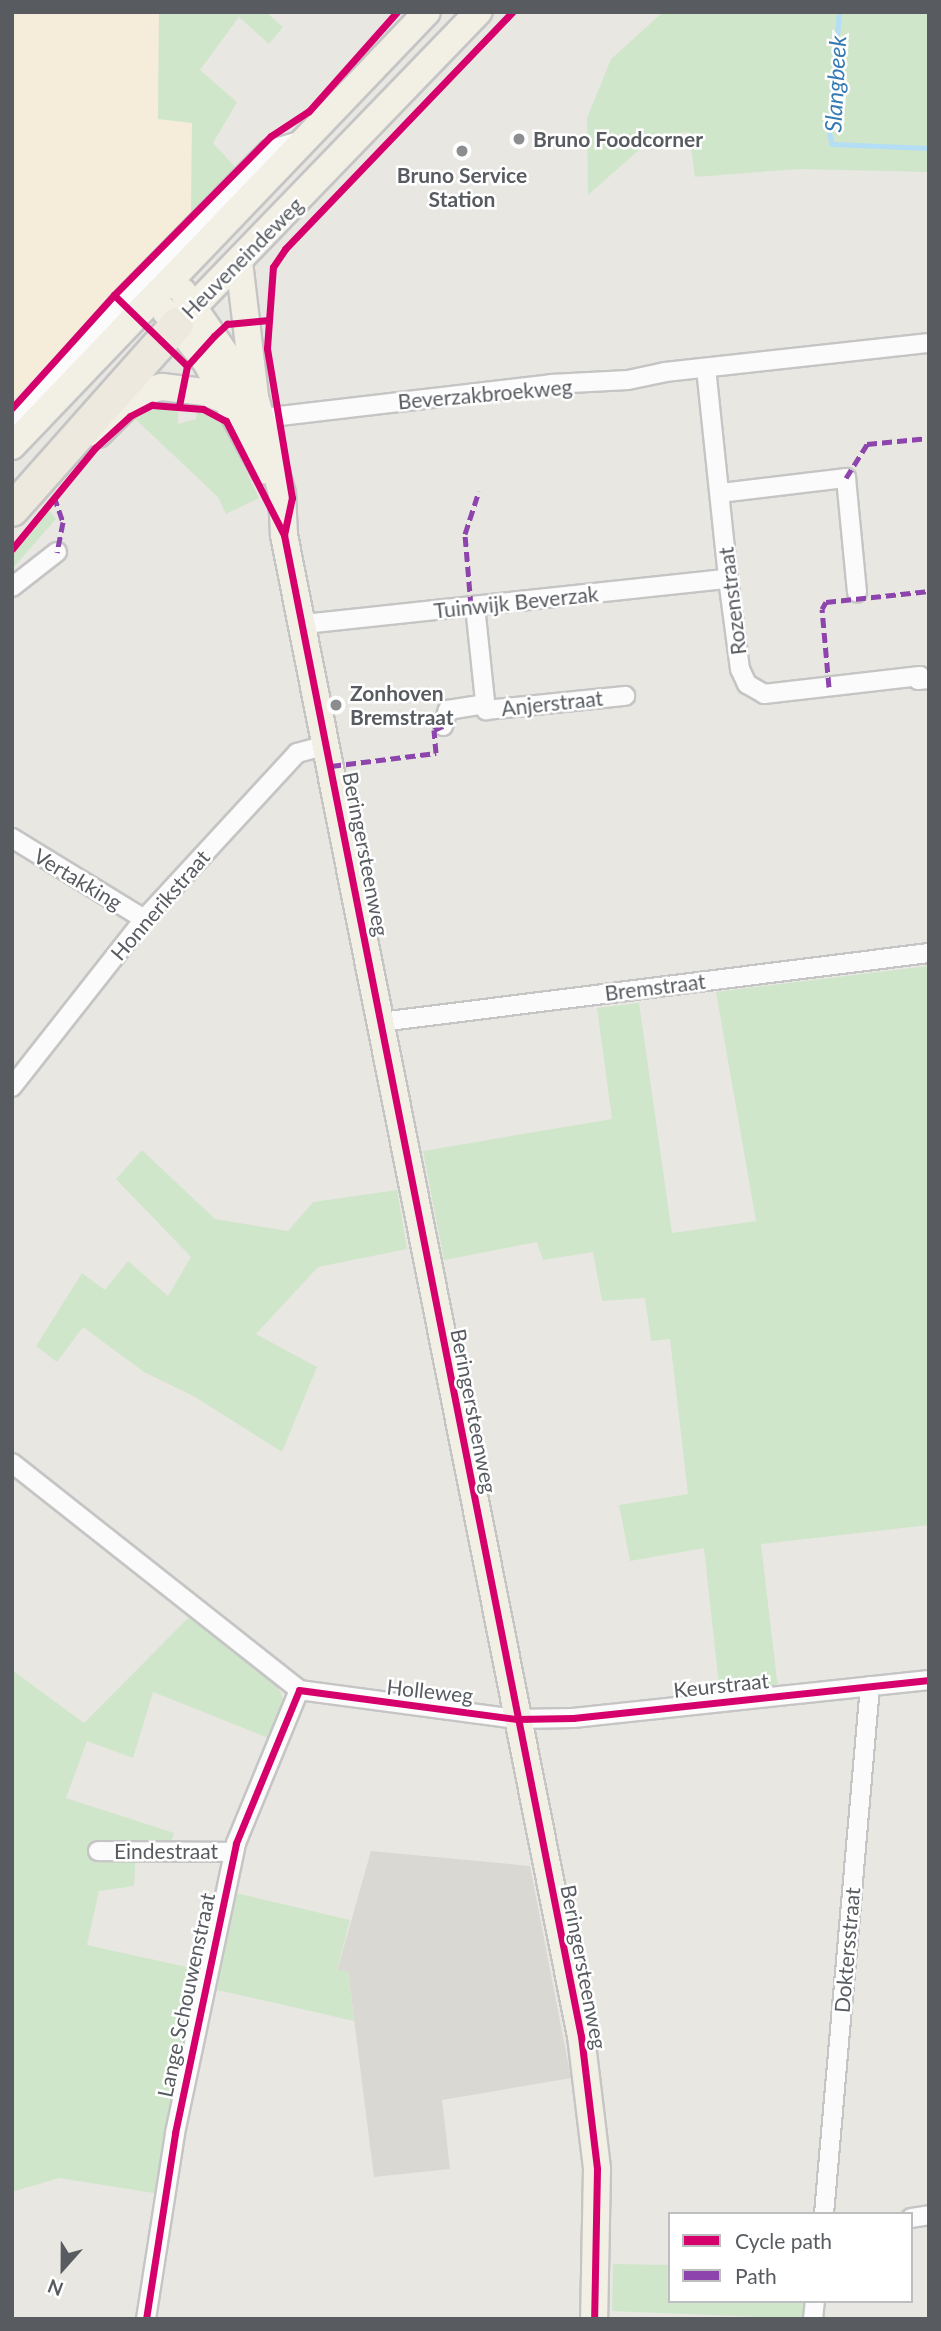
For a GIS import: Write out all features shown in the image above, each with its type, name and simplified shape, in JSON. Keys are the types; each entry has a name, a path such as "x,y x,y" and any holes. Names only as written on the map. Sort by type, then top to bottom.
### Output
{"highway":[{"name":"Heuveneindeweg","path":"12,510 186,315"}],"main road":[{"name":"Heuveneindeweg","path":"12,446 170,277 208,244 303,140 427,12"},
{"name":"Heuveneindeweg","path":"186,315 478,12"},
{"name":"Beringersteenweg","path":"239,261 250,406 281,514 304,624 581,2036 597,2169 594,2319"},
{"path":"170,277 186,315"},
{"name":"Beringersteenweg","path":"152,297 186,315 250,406 282,494 281,514"},
{"path":"43,474 68,463 139,393 181,388 250,406"}],"street":[{"name":"Heuveneindeweg","path":"12,422 120,301 268,150 303,140"},
{"name":"Beverzakbroekweg","path":"250,406 628,380 706,368 928,343"},
{"path":"928,343 929,349"},
{"name":"Rozenstraat","path":"706,368 728,579 740,669 747,684 765,694 920,676 918,680 929,679"},
{"path":"720,493 846,478 857,592"},
{"path":"12,587 57,552"},
{"name":"Tuinwijk Beverzak","path":"304,624 728,579"},
{"name":"Anjerstraat","path":"475,606 486,710 625,696"},
{"name":"Anjerstraat","path":"443,726 448,710 485,704"},
{"name":"Honnerikstraat","path":"12,1087 144,919 297,753 327,745"},
{"name":"Vertakking","path":"12,838 144,919"},
{"name":"Bremstraat","path":"381,1022 929,953"},
{"name":"Holleweg","path":"12,1463 299,1690 333,1698 517,1718"},
{"name":"Keurstraat","path":"517,1718 573,1718 929,1679"},
{"name":"Doktersstraat","path":"824,2212 870,1686"},
{"name":"Lange Schouwenstraat","path":"146,2319 175,2133 234,1852 299,1690"},
{"name":"Eindestraat","path":"97,1851 234,1852"}],"shaded area":[{"path":"12,12 159,12 158,118 192,122 191,213 12,401"},
{"path":"371,1851 530,1866 571,2078 442,2100 450,2169 374,2177 348,1971 337,1971"}],"green space":[{"path":"159,12 266,12 283,27 269,44 239,17 200,70 237,102 213,143 236,168 191,213 192,123 158,119"},
{"path":"663,12 929,12 929,172 799,169 695,177 689,132 655,136 588,195 587,118 611,59"},
{"path":"160,407 178,408 178,424 196,419 197,410 221,420 259,498 226,514 218,497 133,417"},
{"path":"49,510 56,519 12,569 12,555"},
{"path":"928,966 929,1525 761,1544 778,1689 720,1695 704,1548 630,1561 619,1505 688,1494 670,1339 651,1341 645,1298 602,1301 593,1252 543,1260 537,1242 444,1260 423,1151 612,1119 597,1008 639,1003 672,1233 756,1221 716,992"},
{"path":"142,1150 215,1219 288,1231 313,1202 397,1190 407,1249 318,1267 256,1334 317,1367 282,1452 195,1397 144,1372 83,1327 57,1362 36,1346 82,1273 105,1290 128,1261 168,1296 191,1257 116,1179"},
{"path":"189,1617 271,1677 284,1704 271,1739 153,1692 133,1758 87,1741 66,1798 174,1833 167,1855 136,1851 134,1886 99,1891 87,1945 187,1967 189,1955 205,1959 160,2194 59,2178 12,2192 12,1670 84,1723"},
{"path":"236,1893 350,1920 337,1970 348,1971 354,2021 217,1990"},
{"path":"613,2264 668,2265 668,2303 807,2303 805,2319 612,2311"}],"waterway":[{"name":"Slangbeek","path":"839,12 829,133 832,144 929,148"}],"marked path":[{"path":"846,478 867,444 929,438"},
{"path":"471,606 465,534 479,491"},
{"path":"54,496 63,522 57,552"},
{"path":"829,687 822,609 826,602 929,591"},
{"path":"331,766 436,753 434,730 443,726"}],"cycle path":[{"path":"12,408 114,295 271,136 309,111 397,12"},
{"path":"284,535 292,498 267,348 273,267 285,249 512,12"},
{"path":"114,295 187,366"},
{"path":"179,406 187,366 214,336 227,324 269,320"},
{"path":"12,549 95,448 130,416 152,405 203,409 226,421 284,535 581,2036 597,2169 594,2319"},
{"path":"146,2319 175,2133 236,1843 299,1690 517,1719 573,1718 929,1680"}],"place":[{"name":"Bruno Foodcorner","path":"519,139"},
{"name":"Bruno Service Station","path":"462,151"},
{"name":"Zonhoven Bremstraat","path":"336,705"}]}
